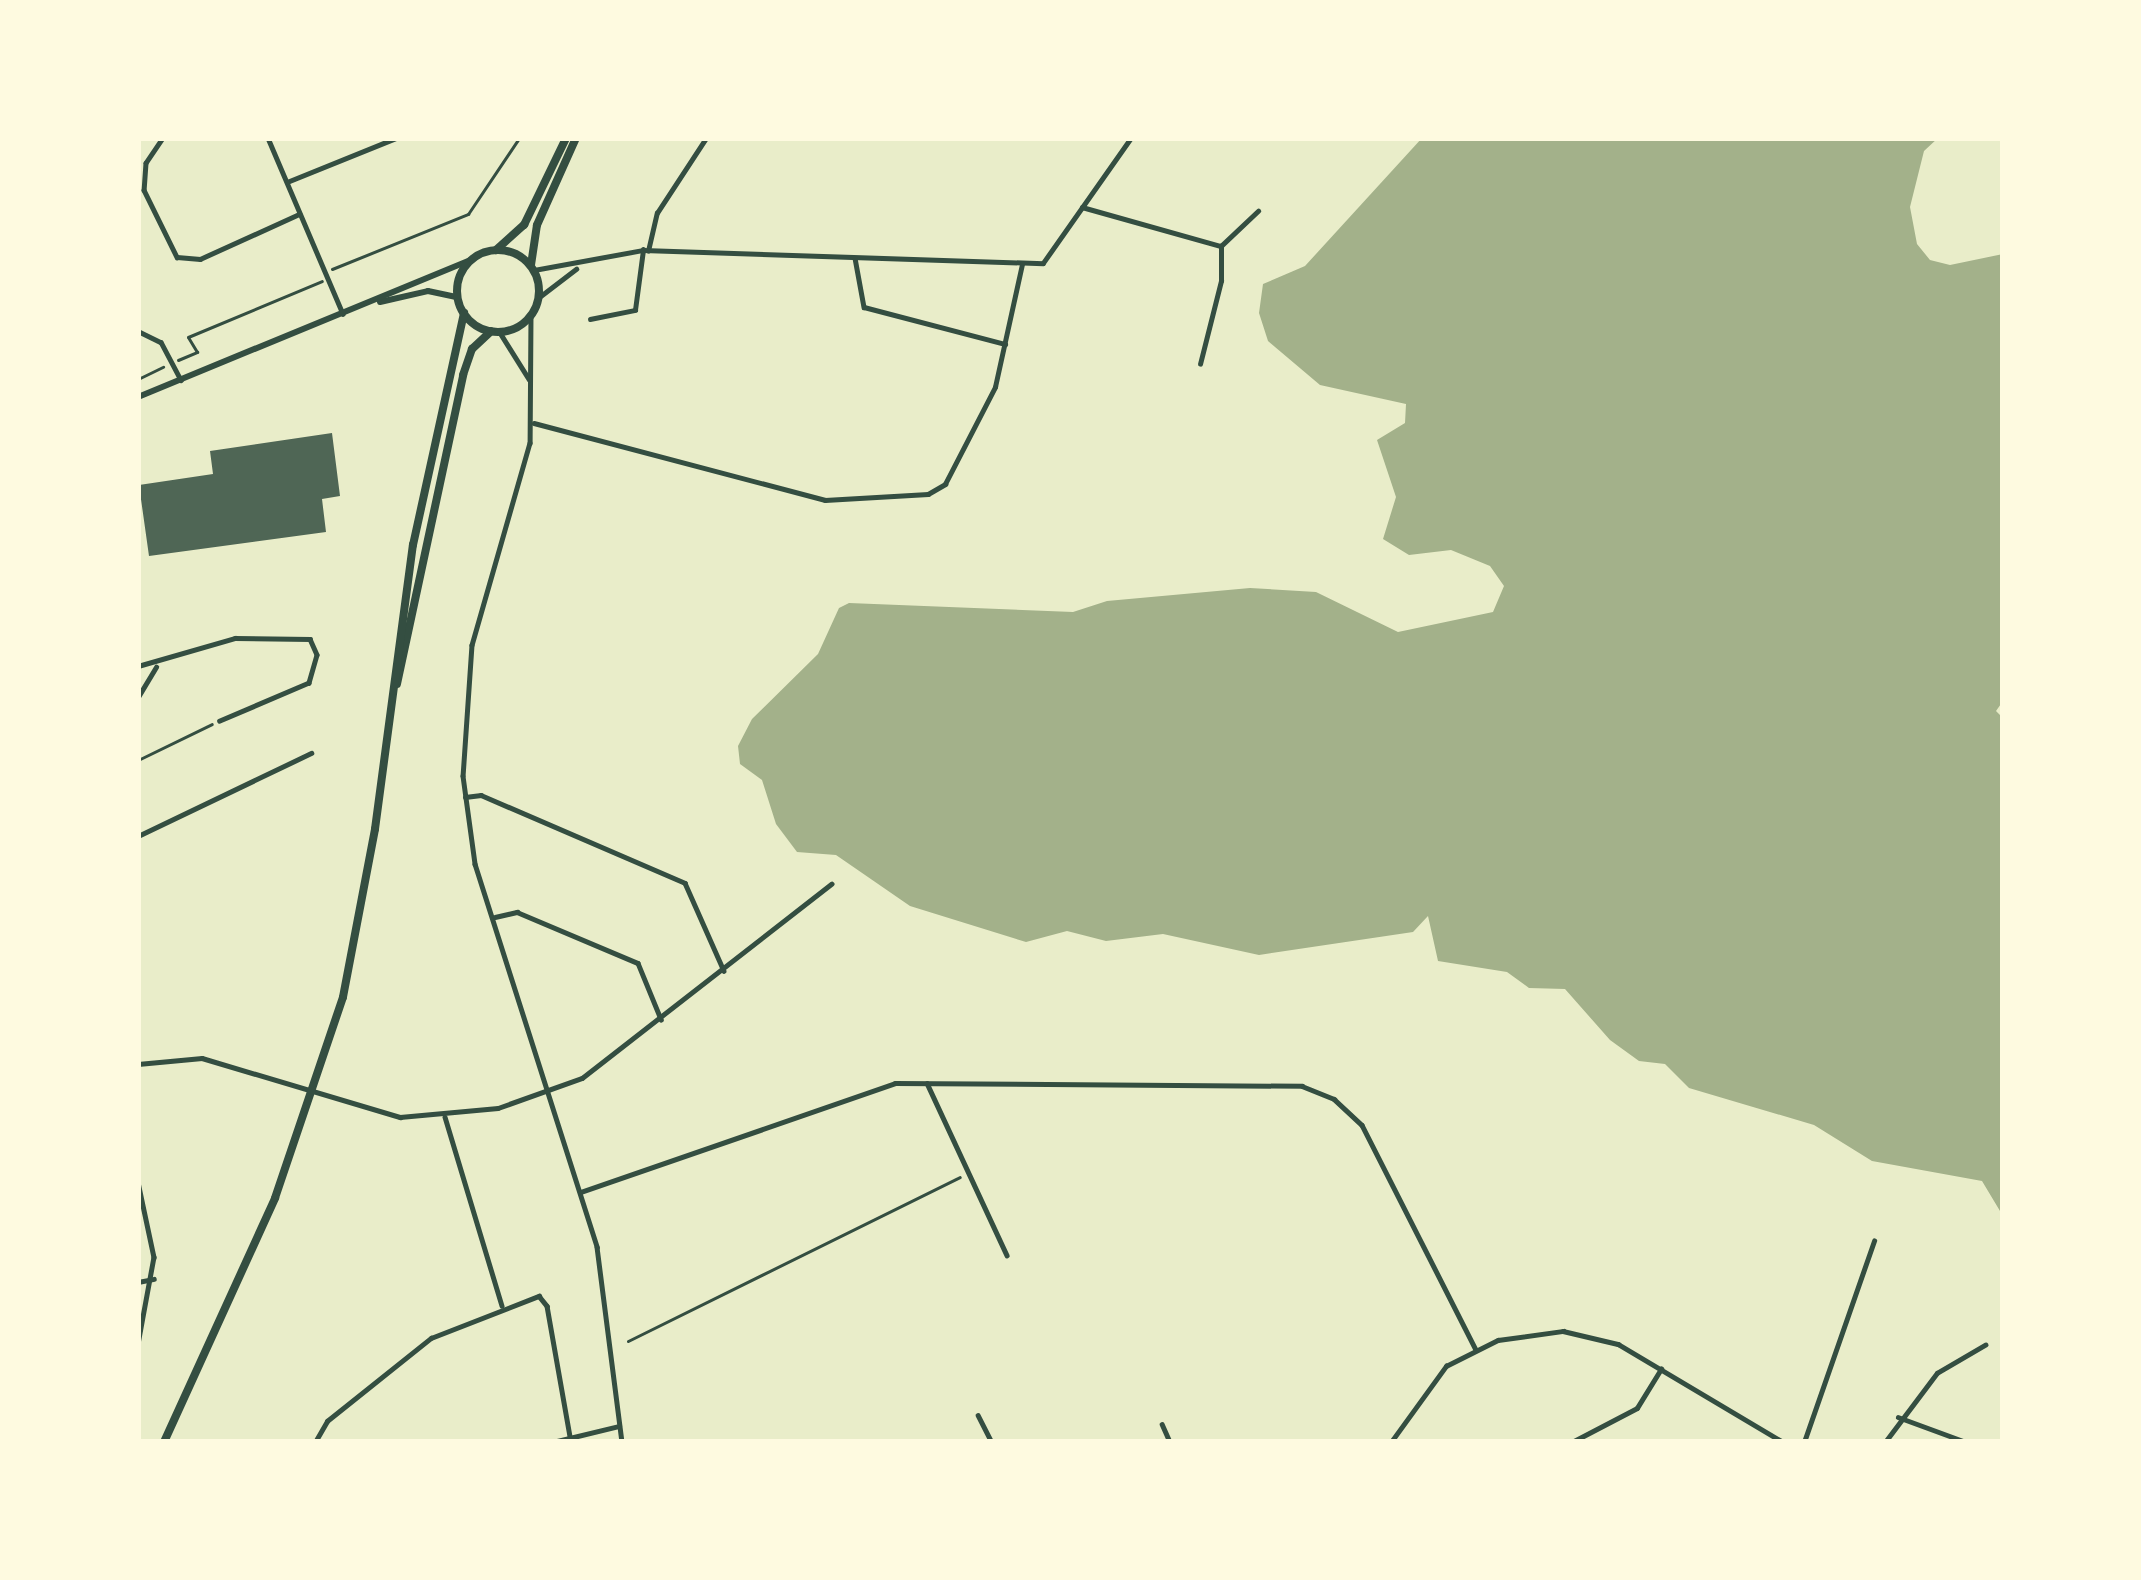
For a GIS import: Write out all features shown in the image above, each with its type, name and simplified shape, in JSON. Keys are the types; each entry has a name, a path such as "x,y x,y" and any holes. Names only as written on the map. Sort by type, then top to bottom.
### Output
{"main road":[{"path":"164,1442 310,1109 327,1058 358,933 412,545 464,314 457,296 472,260 496,250 524,225 566,138"},
{"path":"394,694 467,359 495,331 531,315 538,298 533,268 536,226 576,138"},
{"path":"496,250 533,268"},
{"path":"464,314 495,331"}],"street":[{"path":"163,138 146,164 144,190 177,257 200,259 299,214"},
{"path":"268,138 343,314"},
{"path":"286,182 396,138"},
{"path":"590,319 634,310 657,213 706,138"},
{"path":"533,268 580,266 645,251 1022,264 1049,261 1080,207 1131,138"},
{"path":"1080,207 1220,246"},
{"path":"1200,364 1221,281 1220,246 1258,211"},
{"path":"854,258 864,308 1005,344"},
{"path":"138,397 472,260"},
{"path":"532,423 824,500 928,494 945,484 987,407 1022,264"},
{"path":"538,298 580,266"},
{"path":"365,306 428,291 457,296"},
{"path":"531,315 532,423 520,495 472,645 463,716 465,796 475,864 604,1273 622,1442"},
{"path":"138,331 160,342 181,380"},
{"path":"495,331 529,379"},
{"path":"138,666 235,638 310,639 317,655 309,683 220,721"},
{"path":"138,697 156,664"},
{"path":"138,836 311,754"},
{"path":"465,796 481,795 685,884 724,971"},
{"path":"138,1064 202,1058 357,1109 445,1117 550,1093 661,1019 831,884"},
{"path":"495,917 518,912 638,963 661,1019"},
{"path":"581,1192 895,1083 1195,1080 1302,1086 1334,1099 1362,1125 1476,1350"},
{"path":"927,1083 1007,1255"},
{"path":"445,1117 502,1306"},
{"path":"138,1182 154,1279 138,1344"},
{"path":"1804,1442 1874,1241"},
{"path":"138,1282 154,1279"},
{"path":"316,1442 327,1420 431,1338 533,1296 548,1306 571,1440"},
{"path":"1391,1442 1430,1381 1476,1350 1563,1331 1618,1344 1783,1442"},
{"path":"1885,1442 1898,1417 1937,1373 1985,1345"},
{"path":"1572,1442 1637,1408 1661,1369"},
{"path":"979,1415 992,1442"},
{"path":"1898,1417 1966,1442"},
{"path":"1162,1424 1170,1442"},
{"path":"553,1442 619,1426"}],"path":[{"path":"196,352 188,337 468,214 519,138"},
{"path":"138,760 220,721"},
{"path":"628,1341 968,1173"}],"shaded area":[{"path":"1422,138 1938,138 1924,151 1910,207 1917,244 1930,260 1950,265 2003,254 2003,701 1996,711 2003,718 2003,1216 1982,1181 1872,1161 1814,1125 1689,1088 1665,1064 1639,1061 1610,1040 1565,989 1529,988 1507,972 1438,961 1428,916 1413,932 1259,955 1163,934 1106,941 1067,931 1026,942 910,906 836,855 797,852 776,824 762,780 740,764 738,746 752,719 818,654 839,608 849,603 1073,612 1107,601 1250,588 1316,592 1398,632 1493,612 1504,586 1490,566 1451,550 1409,555 1383,539 1396,497 1377,440 1405,423 1406,404 1320,385 1268,341 1259,313 1263,284 1305,266"}],"building":[{"path":"332,433 340,496 322,499 326,532 149,556 139,485 213,474 210,451"}]}
